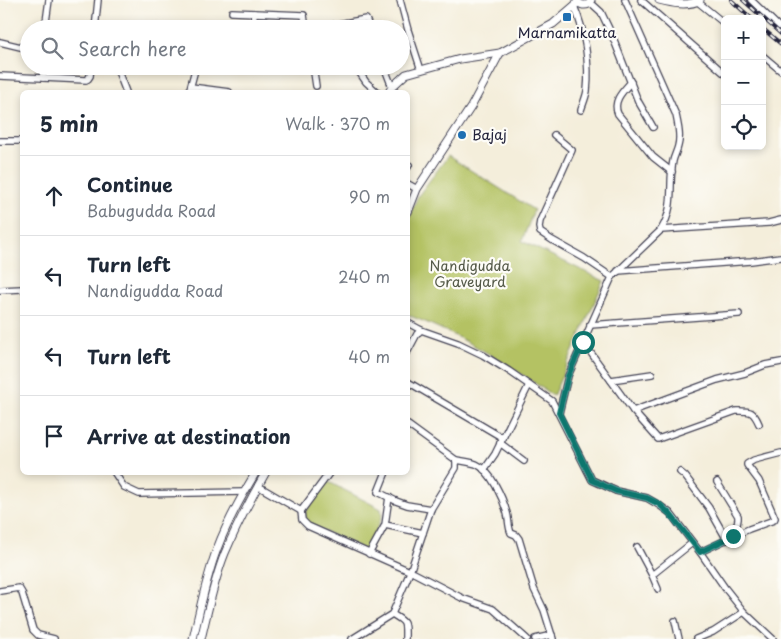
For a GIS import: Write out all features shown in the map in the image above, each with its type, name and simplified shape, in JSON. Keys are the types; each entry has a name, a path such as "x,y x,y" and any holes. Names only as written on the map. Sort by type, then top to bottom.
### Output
{"main road":[{"path":"658,0 674,4 699,1"},
{"path":"410,73 460,58 500,53 553,24 576,3 583,5 589,4 591,1"},
{"path":"410,207 417,189 471,108 500,53"},
{"path":"390,90 405,75"},
{"path":"193,639 208,575 218,548 238,503 254,475"},
{"path":"200,639 225,553 264,475"}],"street":[{"path":"46,20 49,0"},
{"path":"97,20 98,0"},
{"path":"400,0 405,20"},
{"path":"559,413 568,376 612,277 662,230 670,212 673,160 680,135 676,115 625,0"},
{"path":"641,0 721,70"},
{"path":"751,0 781,29"},
{"path":"591,1 601,12 638,101 652,127"},
{"path":"699,1 721,20"},
{"path":"576,3 581,20 588,71 587,92 581,110"},
{"path":"232,12 304,15 305,20"},
{"path":"254,13 254,20"},
{"path":"410,36 421,70"},
{"path":"0,42 20,47"},
{"path":"766,58 781,70"},
{"path":"0,76 88,79 90,75"},
{"path":"119,75 125,90"},
{"path":"190,90 194,75"},
{"path":"314,75 316,86"},
{"path":"361,75 375,90"},
{"path":"386,75 390,90"},
{"path":"631,82 617,101 615,108 653,157 672,172"},
{"path":"554,136 572,150 540,221 540,232 612,277"},
{"path":"0,141 20,140"},
{"path":"410,185 417,189"},
{"path":"662,230 769,223 781,220"},
{"path":"618,271 781,257"},
{"path":"0,290 20,289"},
{"path":"590,325 739,314"},
{"path":"410,325 458,343 482,355 509,371 552,402 592,480 616,491 647,498 659,504 670,514 700,552 744,612 773,639"},
{"path":"410,347 421,330"},
{"path":"583,342 633,411 658,439 736,411 749,411 755,414 758,424"},
{"path":"633,411 717,380 745,373 764,365 781,362"},
{"path":"611,380 652,374"},
{"path":"410,383 502,440 524,461"},
{"path":"484,470 495,454 529,385"},
{"path":"410,426 456,460 477,465 487,472 503,502 508,515 511,533 519,539 534,590 544,610 553,637 535,639"},
{"path":"700,552 735,535 774,520 759,481 747,464 754,460 781,453"},
{"path":"352,639 392,614 410,572 431,510 456,468 456,460"},
{"path":"680,472 709,508 727,540"},
{"path":"116,475 124,487 140,494 244,492"},
{"path":"328,475 301,511 302,520 308,526 410,572 462,598 493,609 527,639"},
{"path":"385,475 378,492 408,505 431,510"},
{"path":"717,482 738,516 735,535"},
{"path":"258,486 301,511"},
{"path":"369,554 385,525 389,498"},
{"path":"385,525 424,533"},
{"path":"652,575 692,543"},
{"path":"637,547 658,588"},
{"path":"0,591 19,588 33,630 38,635 54,639"},
{"path":"696,639 713,632 744,612"},
{"path":"392,614 403,620 406,626 405,639"},
{"path":"674,620 679,639"},
{"path":"30,639 38,635"}],"green space":[{"name":"Nandigudda Graveyard","path":"448,156 534,210 522,241 604,281 553,396 519,372 483,351 446,331 410,316 410,214 418,196"},
{"path":"327,481 381,509 382,516 369,549 362,549 307,523 305,513"}],"railway":[{"path":"731,0 748,15"},
{"path":"743,0 781,34"},
{"path":"766,31 781,44"}],"place":[{"name":"Marnamikatta","path":"567,17"},
{"name":"Bajaj","path":"462,135"}],"route":[{"path":"583,342 568,376 559,413 592,480 616,491 647,498 659,504 670,514 700,552 733,536"}]}
